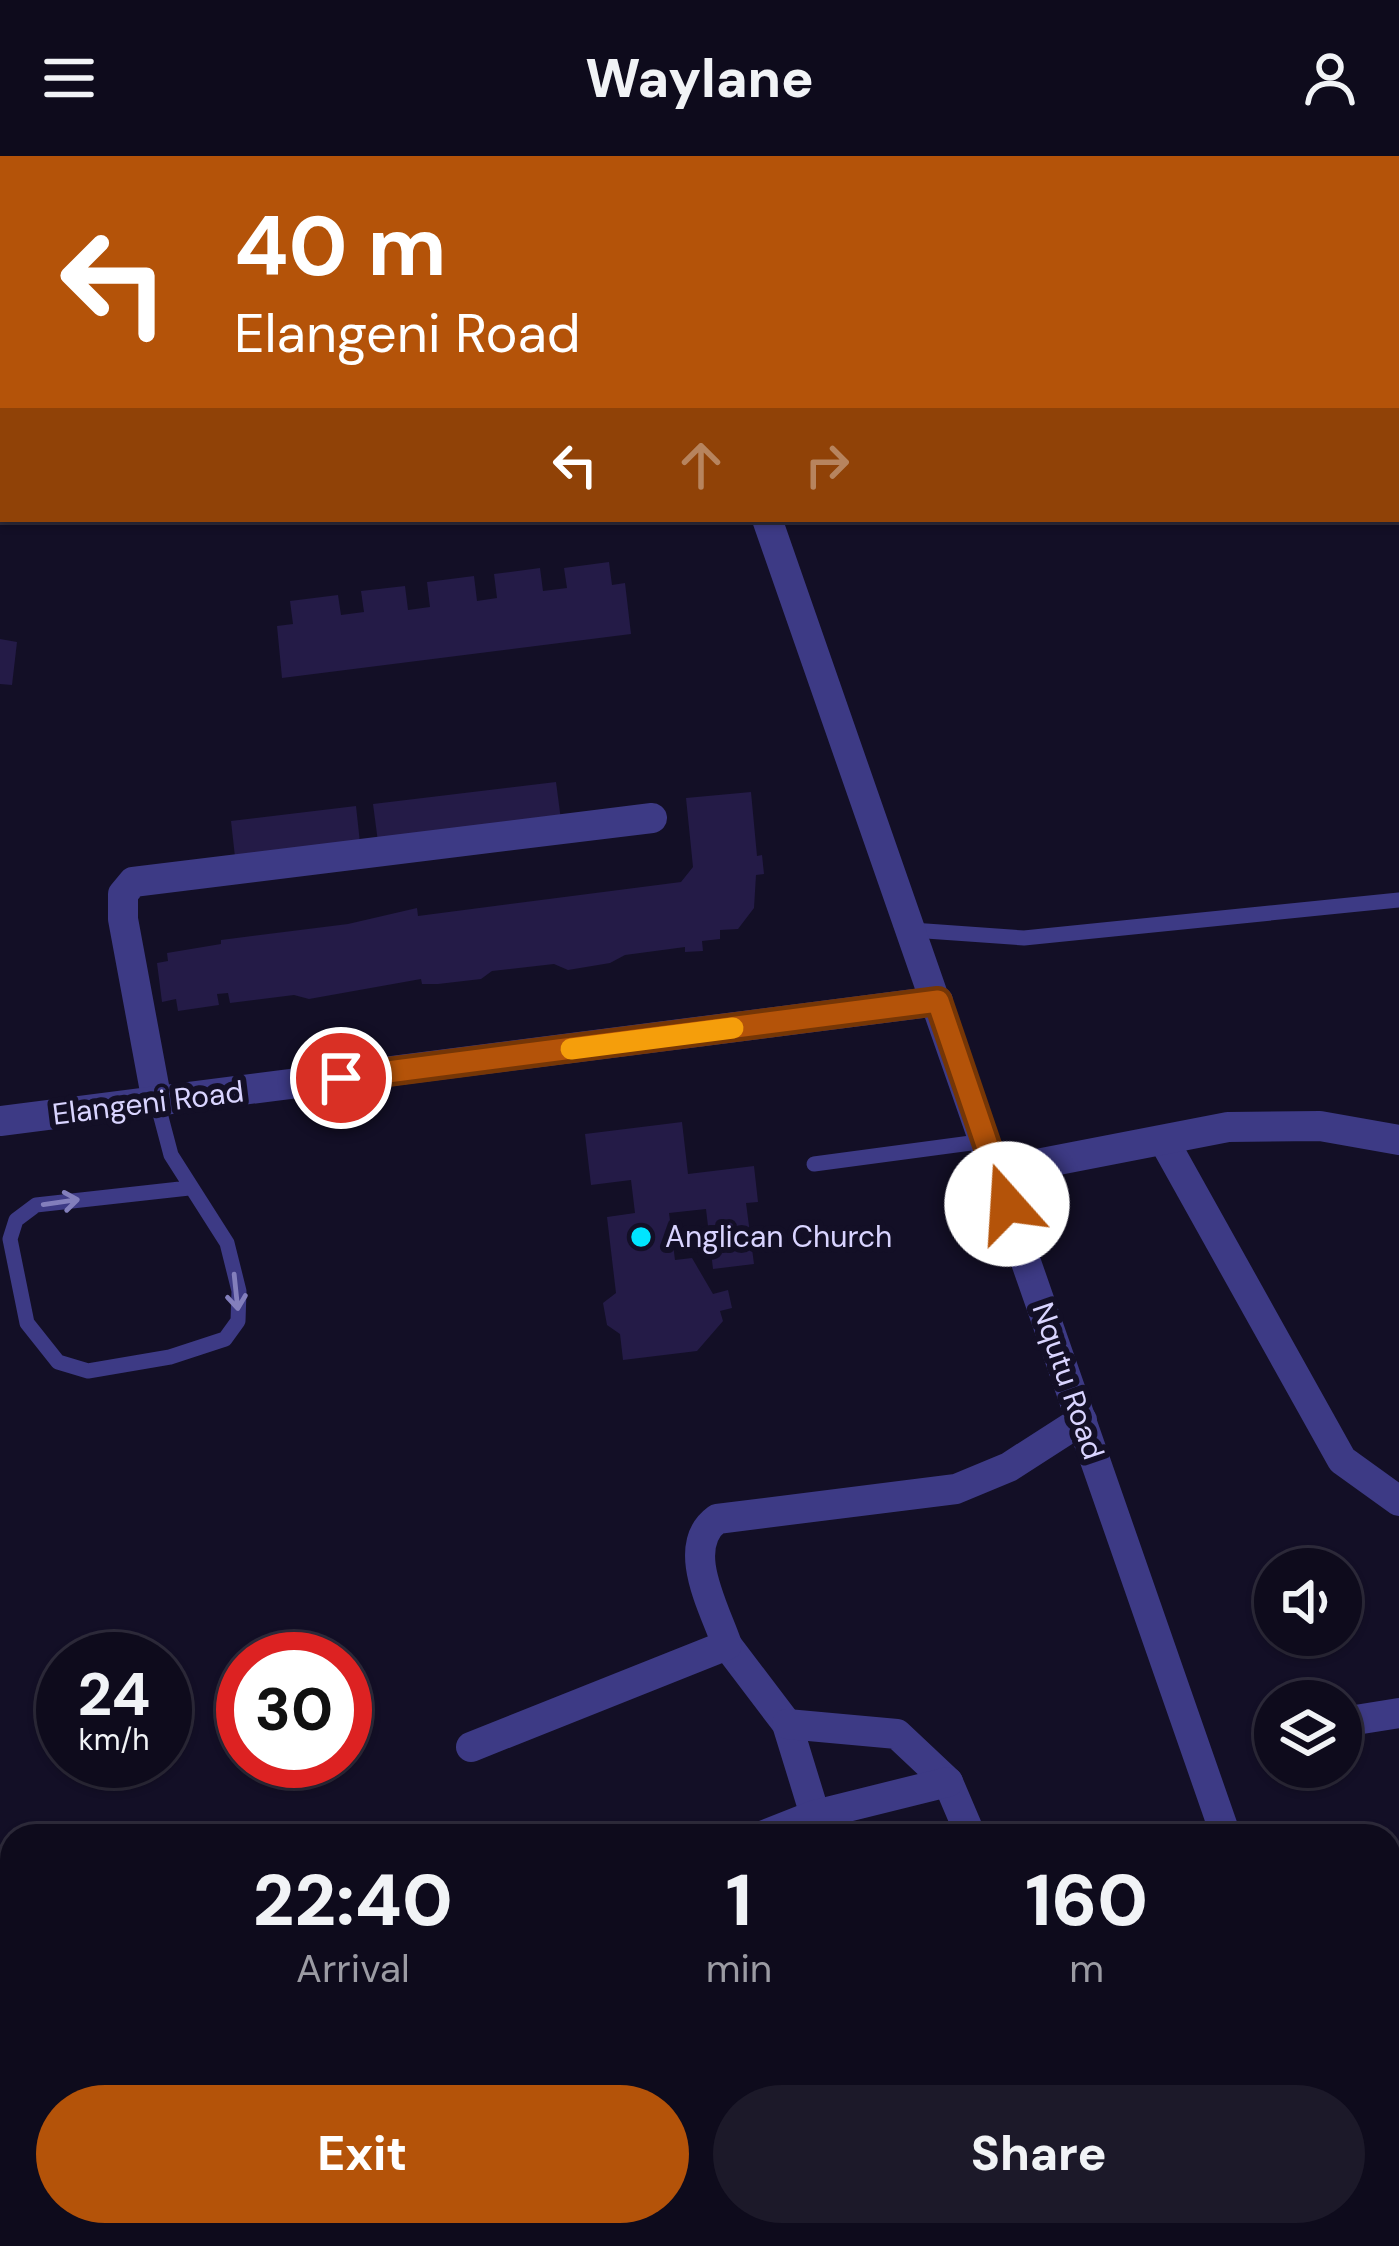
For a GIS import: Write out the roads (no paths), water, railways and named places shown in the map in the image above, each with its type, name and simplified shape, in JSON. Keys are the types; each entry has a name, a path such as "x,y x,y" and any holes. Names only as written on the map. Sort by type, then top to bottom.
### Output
{"street":[{"name":"Nqutu Road","path":"768,522 1222,1824"},
{"path":"158,1102 123,919 123,894 133,882 149,876 652,818"},
{"name":"Elangeni Road","path":"0,1121 938,1001"},
{"path":"996,1172 1228,1126 1293,1124 1399,1140"},
{"path":"1164,1141 1342,1460 1399,1501"},
{"path":"815,1814 787,1724 727,1645 698,1556 703,1533 717,1519 956,1489 1010,1467 1082,1420"},
{"path":"471,1747 727,1645"},
{"path":"1362,1719 1399,1713"},
{"path":"787,1724 893,1732 948,1782 965,1824"},
{"path":"791,1824 948,1782"}],"lane":[{"path":"171,156 180,156"},
{"path":"912,930 1024,938 1399,900"},
{"path":"158,1102 171,1155 226,1243 238,1292 234,1329 213,1346 170,1357 88,1371 58,1362 27,1323 10,1239 16,1220 36,1205 189,1188"},
{"path":"814,1164 986,1141"}],"place":[{"name":"Anglican Church","path":"641,1237"}]}
